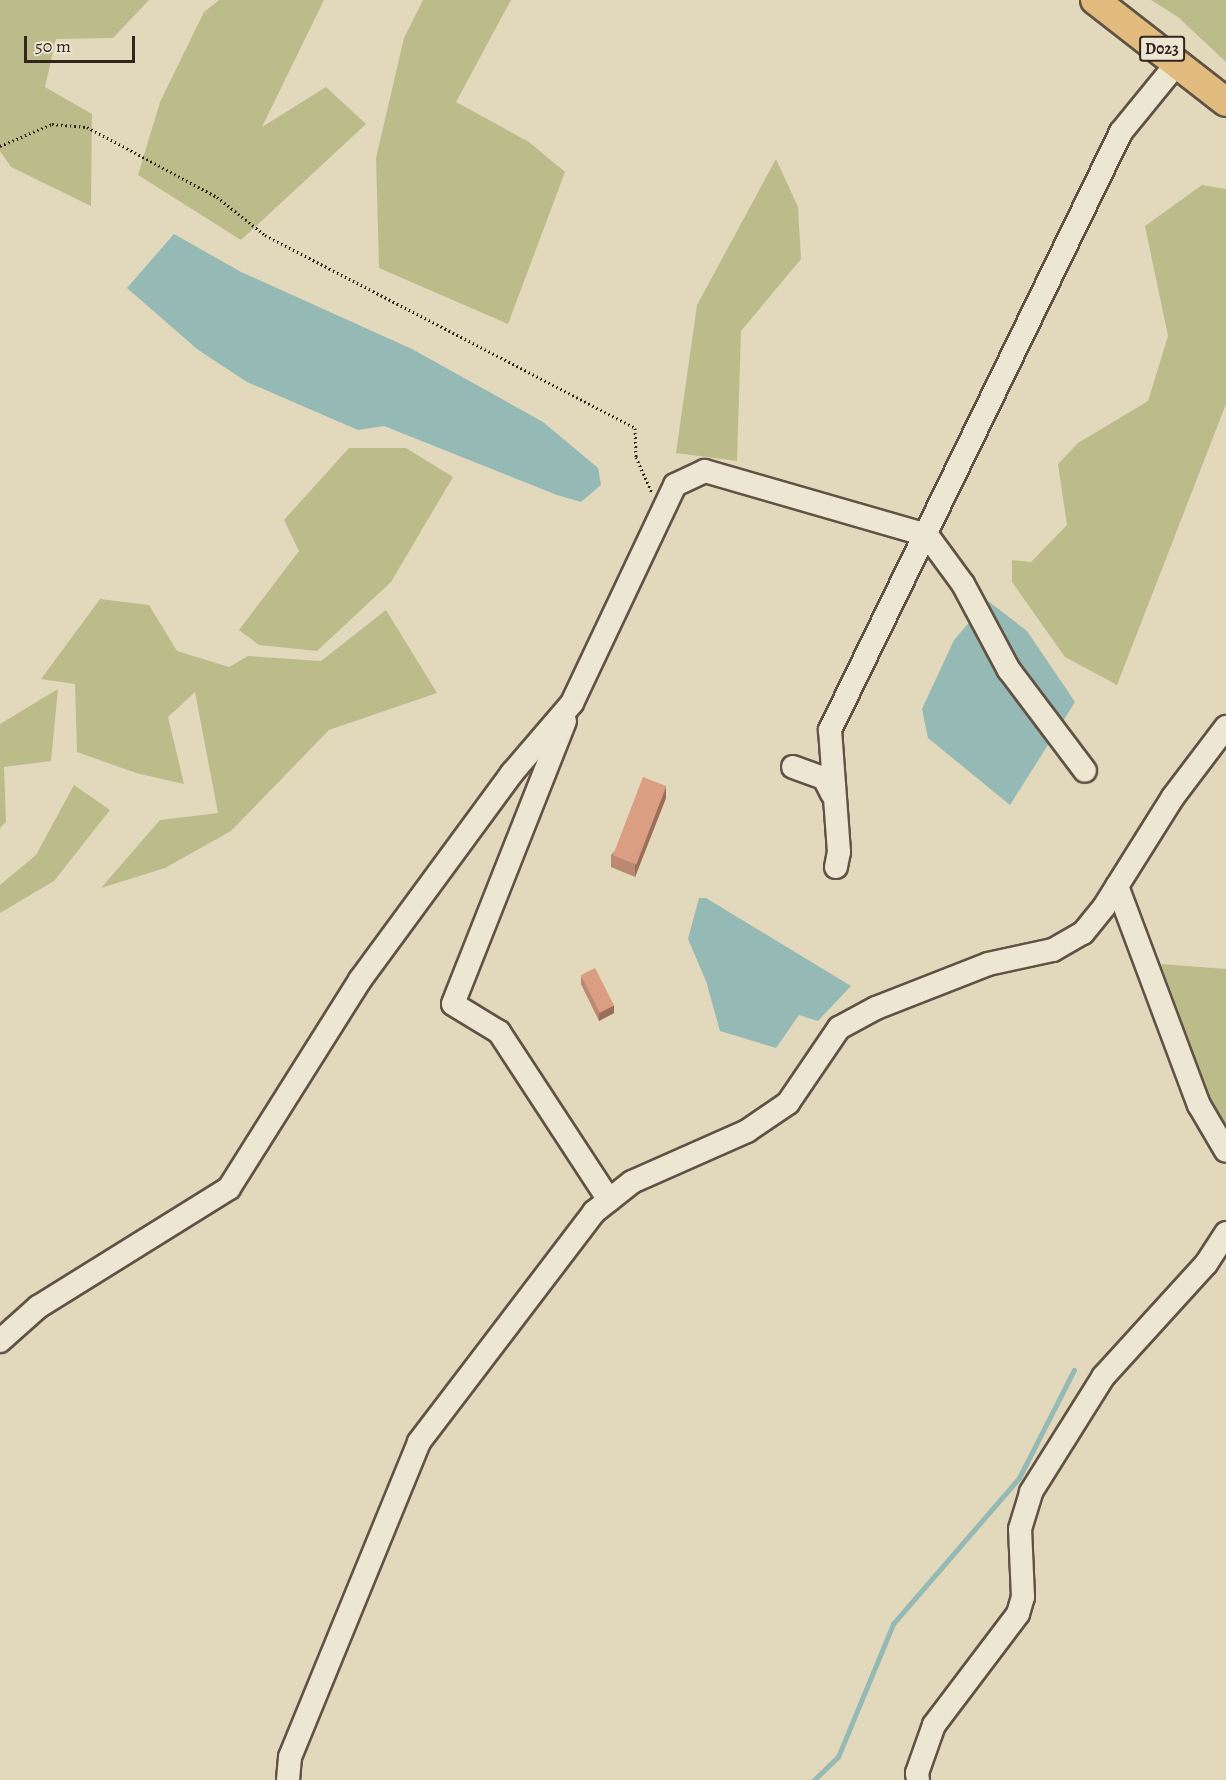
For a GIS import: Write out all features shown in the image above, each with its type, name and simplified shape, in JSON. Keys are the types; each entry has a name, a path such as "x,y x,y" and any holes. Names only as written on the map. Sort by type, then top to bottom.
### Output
{"main road":[{"name":"D023","path":"1095,0 1178,62 1226,102"}],"street":[{"path":"836,867 839,852 832,794 830,730 903,576 927,536 1121,132 1178,62"},
{"path":"609,1200 499,1032 453,1004 572,703 675,485 705,471 927,536 963,584 1009,669 1085,771"},
{"path":"0,1341 38,1307 229,1188 360,980 512,773 572,703"},
{"path":"288,1780 290,1757 419,1442 594,1212 632,1182 747,1131 788,1103 839,1028 876,1008 988,964 1053,950 1083,933 1117,886 1173,797 1226,727"},
{"path":"793,767 825,778 832,794"},
{"path":"1117,886 1199,1105 1226,1151"},
{"path":"918,1780 917,1773 934,1725 1018,1614 1023,1597 1020,1529 1031,1492 1103,1377 1206,1264 1226,1233"}],"path":[{"path":"0,146 52,124 87,128 217,197 265,235 634,428 636,457 662,516"}],"green space":[{"path":"0,0 149,0 113,38 56,39 45,87 92,114 91,206 11,167 0,151"},
{"path":"219,0 324,0 262,127 326,87 366,124 241,240 138,175 160,102 204,12"},
{"path":"423,0 511,0 456,102 529,142 565,172 508,324 379,268 376,158 404,38"},
{"path":"1151,0 1226,0 1226,62 1178,17"},
{"path":"776,159 798,207 801,259 741,331 737,461 676,453 697,305"},
{"path":"1202,185 1226,189 1226,404 1117,685 1065,657 1012,582 1012,560 1031,562 1067,525 1058,464 1078,443 1148,401 1168,336 1145,226"},
{"path":"349,448 406,448 453,477 391,582 317,651 259,645 239,630 299,551 284,520"},
{"path":"100,599 149,605 177,651 229,667 248,656 321,661 386,610 437,693 329,730 231,831 165,868 101,888 160,820 218,813 195,692 168,717 184,784 136,773 77,752 75,684 41,679"},
{"path":"58,689 51,761 4,767 6,822 0,828 0,724"},
{"path":"74,785 110,810 54,881 0,913 0,885 36,855"},
{"path":"1161,964 1226,969 1226,1128 1213,1109"}],"water":[{"path":"174,234 241,272 412,349 543,422 598,468 601,485 581,502 557,495 384,426 358,430 247,382 197,349 127,288"},
{"path":"988,601 1027,631 1075,702 1010,805 928,738 922,709 954,640"},
{"path":"699,898 706,898 851,986 818,1021 799,1015 776,1048 720,1031 706,981 688,939"}],"building":[{"path":"643,777 666,786 636,864 613,855"},
{"path":"595,968 614,1005 600,1013 581,975"}],"waterway":[{"path":"814,1780 838,1757 893,1624 1019,1478 1074,1370"}]}
